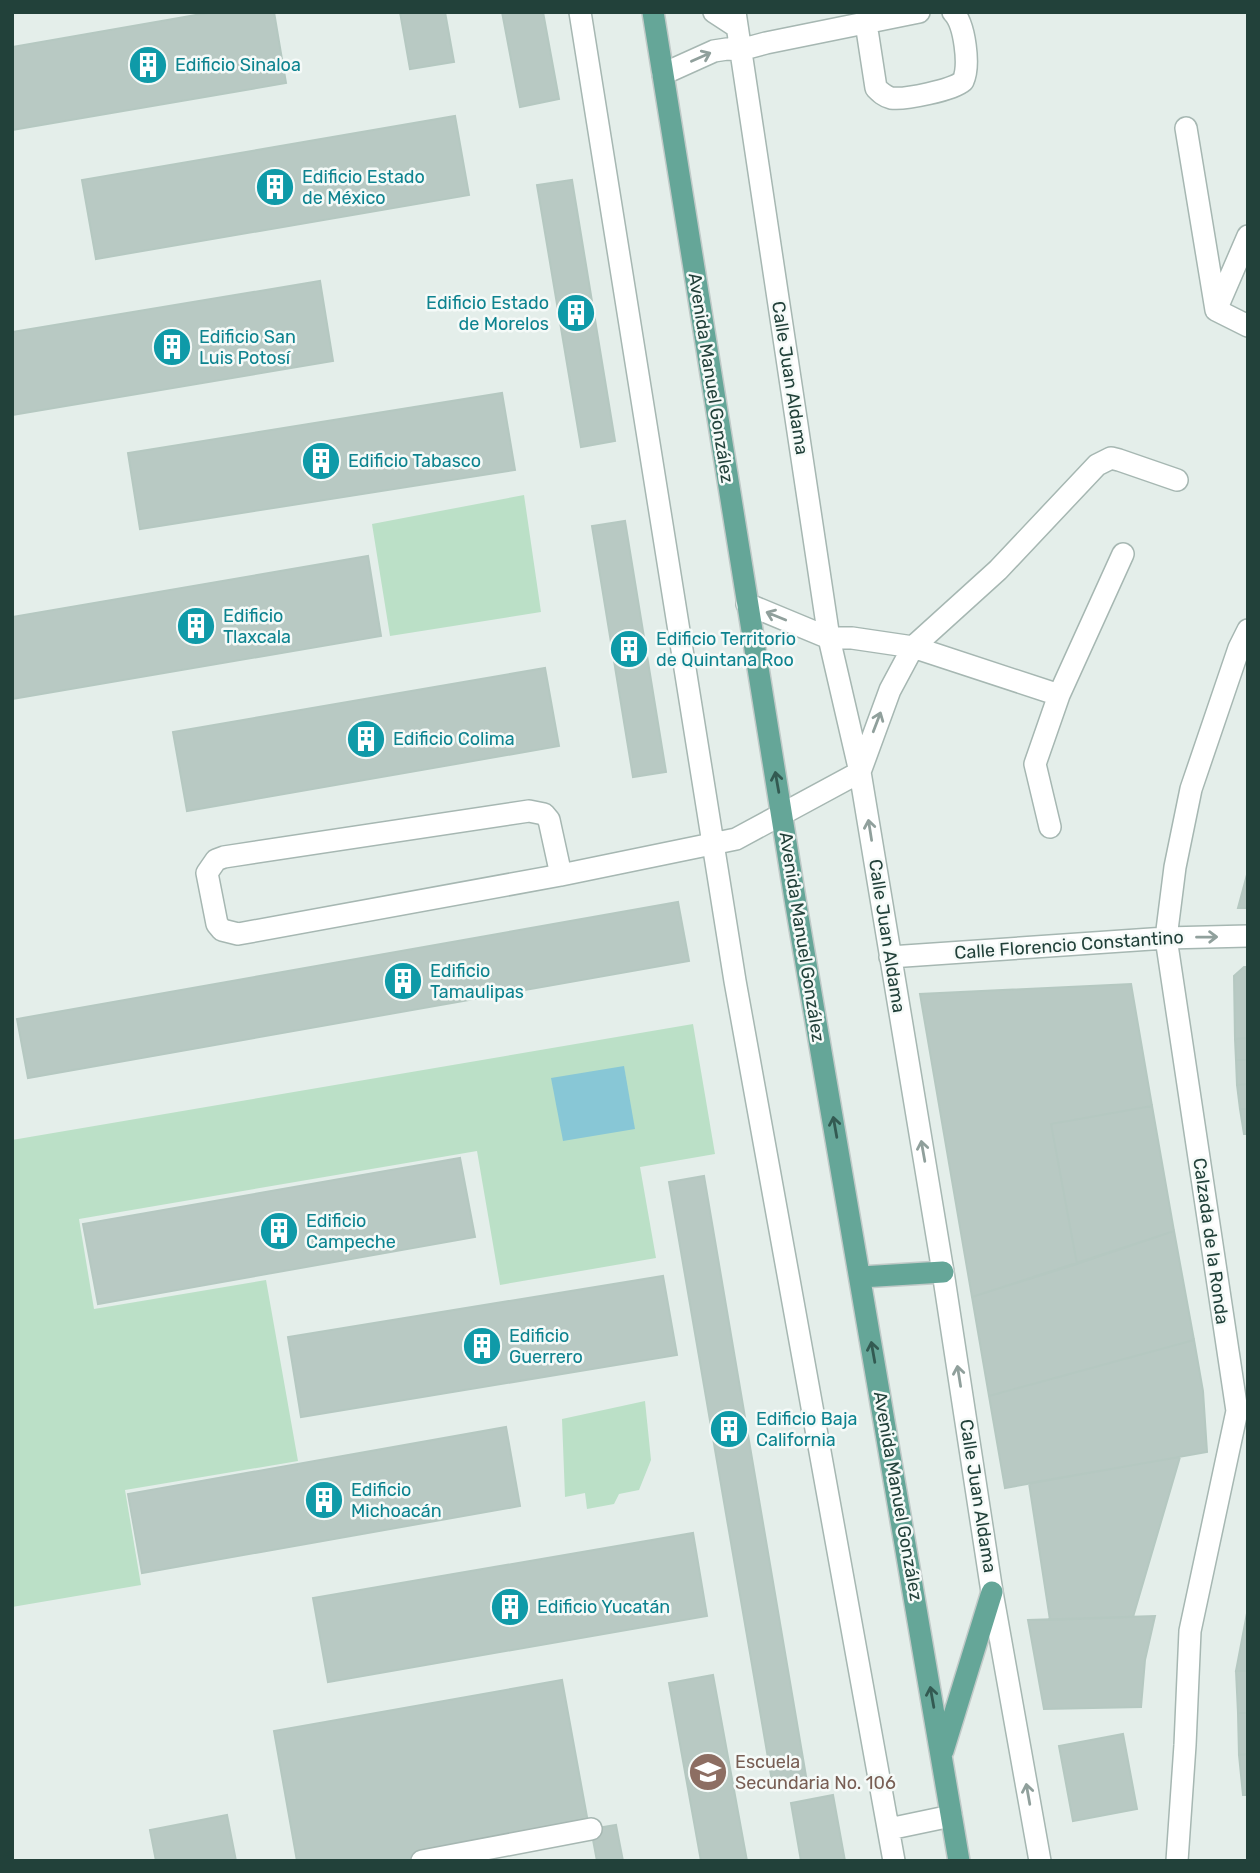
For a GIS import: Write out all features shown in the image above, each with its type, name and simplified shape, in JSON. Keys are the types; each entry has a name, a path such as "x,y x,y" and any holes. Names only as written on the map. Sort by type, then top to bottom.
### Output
{"main road":[{"name":"Avenida Manuel González","path":"653,12 747,604 959,1861"},
{"path":"861,1277 943,1272"},
{"path":"942,1756 992,1592"}],"street":[{"path":"580,12 737,995 894,1861"},
{"path":"714,12 736,20"},
{"path":"663,74 714,51 740,50 919,12"},
{"path":"866,23 876,88 882,94 898,98 950,89 963,81 967,66 959,18 953,12"},
{"name":"Calle Juan Aldama","path":"736,20 829,638 860,772 943,1272 992,1592 1040,1861"},
{"path":"1186,128 1216,310"},
{"path":"1216,310 1248,236"},
{"path":"1216,310 1248,326"},
{"path":"561,875 549,820 544,814 529,811 224,858 211,866 207,873 217,924 222,930 238,934 561,875 736,839 860,772 890,690 913,647 998,570 1103,460 1119,460 1177,480"},
{"path":"1050,827 1035,764 1059,695 1123,554"},
{"path":"747,604 829,638 852,638 913,647 1059,695"},
{"name":"Calzada de la Ronda","path":"1177,1861 1190,1631 1242,1411 1166,938 1175,867 1191,789 1245,642"},
{"name":"Calle Florencio Constantino","path":"890,957 1166,938 1248,936"},
{"path":"889,1829 951,1816"},
{"path":"422,1861 591,1829"}],"green space":[{"path":"524,495 541,612 390,636 372,524"},
{"path":"693,1024 715,1154 640,1167 656,1258 500,1285 477,1151 79,1219 94,1309 266,1280 298,1461 125,1490 141,1585 12,1607 12,1140"},
{"path":"645,1401 651,1460 639,1490 619,1494 614,1504 587,1509 585,1493 565,1497 562,1419"}],"water":[{"path":"624,1066 635,1129 563,1141 551,1078"}],"building":[{"name":"Edificio Sinaloa","path":"213,12 274,12 286,83 12,130 12,47"},
{"path":"400,12 445,12 454,62 410,69"},
{"path":"502,12 543,12 559,99 520,107"},
{"name":"Edificio Estado de México","path":"455,116 469,195 96,259 82,180"},
{"name":"Edificio Estado de Morelos","path":"572,180 615,441 581,447 537,185"},
{"name":"Edificio San Luis Potosí","path":"320,281 333,361 12,415 12,332"},
{"name":"Edificio Tabasco","path":"502,393 515,470 140,529 128,453"},
{"name":"Edificio Territorio de Quintana Roo","path":"625,521 666,772 633,777 592,526"},
{"name":"Edificio Tlaxcala","path":"368,556 381,636 12,699 12,617"},
{"name":"Edificio Colima","path":"545,668 559,746 187,811 173,732"},
{"path":"1248,871 1248,908 1238,908"},
{"name":"Edificio Tamaulipas","path":"678,902 689,961 28,1078 17,1019"},
{"path":"1244,967 1248,967 1248,1038 1235,1039 1234,976"},
{"path":"1131,984 1152,1106 1051,1124 1077,1264 972,1297 920,994"},
{"path":"1248,1038 1248,1060 1236,1060 1235,1039"},
{"path":"1236,1060 1248,1060 1248,1084 1237,1085"},
{"path":"1248,1084 1248,1109 1240,1109 1237,1085"},
{"path":"1152,1106 1174,1231 1077,1264 1051,1124"},
{"path":"1240,1109 1248,1109 1248,1134 1244,1134"},
{"name":"Edificio Campeche","path":"460,1158 475,1237 98,1304 83,1224"},
{"name":"Edificio Baja California","path":"704,1176 807,1782 773,1787 669,1182"},
{"path":"1174,1231 1194,1340 989,1396 972,1297"},
{"name":"Edificio Guerrero","path":"663,1276 677,1355 301,1417 288,1337"},
{"path":"1194,1340 1203,1391 1207,1452 1005,1488 989,1396"},
{"name":"Edificio Michoacán","path":"506,1427 520,1506 142,1573 128,1494"},
{"path":"1180,1457 1133,1617 1050,1620 1029,1483"},
{"name":"Edificio Yucatán","path":"693,1533 707,1616 328,1682 313,1598"},
{"path":"1248,1608 1248,1671 1236,1671"},
{"path":"1155,1616 1145,1660 1141,1707 1044,1709 1028,1620"},
{"path":"1236,1671 1248,1671 1248,1713 1238,1713"},
{"name":"Escuela Secundaria No. 106","path":"713,1675 747,1861 701,1861 669,1683"},
{"path":"562,1680 589,1828 407,1861 297,1861 274,1731"},
{"path":"1238,1713 1248,1713 1248,1754 1239,1755"},
{"path":"1123,1734 1137,1809 1073,1821 1059,1746"},
{"path":"1248,1754 1248,1795 1243,1795 1239,1755"},
{"path":"833,1795 845,1861 801,1861 791,1803"},
{"path":"227,1815 236,1861 156,1861 150,1830"},
{"path":"616,1825 623,1861 597,1861 591,1829"}],"place":[{"name":"Edificio Sinaloa","path":"148,65"},
{"name":"Edificio Estado de México","path":"275,187"},
{"name":"Edificio Estado de Morelos","path":"576,313"},
{"name":"Edificio San Luis Potosí","path":"172,347"},
{"name":"Edificio Tabasco","path":"321,461"},
{"name":"Edificio Tlaxcala","path":"196,626"},
{"name":"Edificio Territorio de Quintana Roo","path":"629,649"},
{"name":"Edificio Colima","path":"366,739"},
{"name":"Edificio Tamaulipas","path":"403,981"},
{"name":"Edificio Campeche","path":"279,1231"},
{"name":"Edificio Guerrero","path":"482,1346"},
{"name":"Edificio Baja California","path":"729,1429"},
{"name":"Edificio Michoacán","path":"324,1500"},
{"name":"Edificio Yucatán","path":"510,1607"},
{"name":"Escuela Secundaria No. 106","path":"708,1772"}]}
